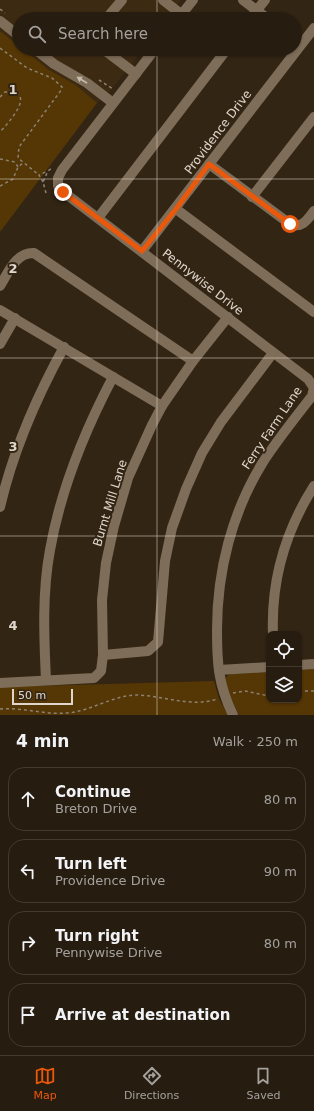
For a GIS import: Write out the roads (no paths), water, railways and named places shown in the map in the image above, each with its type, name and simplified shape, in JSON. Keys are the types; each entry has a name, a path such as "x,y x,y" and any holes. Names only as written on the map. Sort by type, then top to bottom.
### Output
{"street":[{"path":"112,12 122,0"},
{"path":"163,0 174,12"},
{"path":"183,12 193,0"},
{"path":"243,0 259,12"},
{"path":"257,10 264,0"},
{"path":"0,21 12,30"},
{"name":"Providence Drive","path":"302,38 314,28"},
{"path":"44,56 54,64 87,83 113,103 150,56"},
{"path":"112,56 136,74"},
{"path":"98,218 222,56"},
{"name":"Providence Drive","path":"142,251 176,209 288,56"},
{"name":"Pennywise Drive","path":"113,103 62,170 58,183 63,192 308,379 314,388"},
{"path":"252,197 314,117"},
{"path":"209,164 290,224 298,226 304,223 314,211"},
{"path":"176,209 312,307"},
{"path":"0,286 17,259 27,254 34,254 193,361"},
{"path":"0,310 162,406"},
{"name":"Burnt Mill Lane","path":"46,680 94,678 99,674 103,667 102,600 106,563 114,526 128,478 162,406 193,361 228,317"},
{"path":"0,344 15,318"},
{"path":"0,507 20,439 42,387 64,348"},
{"path":"103,655 148,651 158,642 165,561 172,528 186,489 202,453 221,422 273,353"},
{"path":"0,683 46,680 45,597 50,551 58,513 84,433 113,377"},
{"name":"Ferry Farm Lane","path":"233,715 222,692 219,670 217,609 225,555 235,520 249,487 263,463 312,396 314,388"},
{"path":"272,631 273,605 281,557 291,530 314,486"},
{"path":"302,665 314,664"},
{"path":"219,670 266,667"}]}
